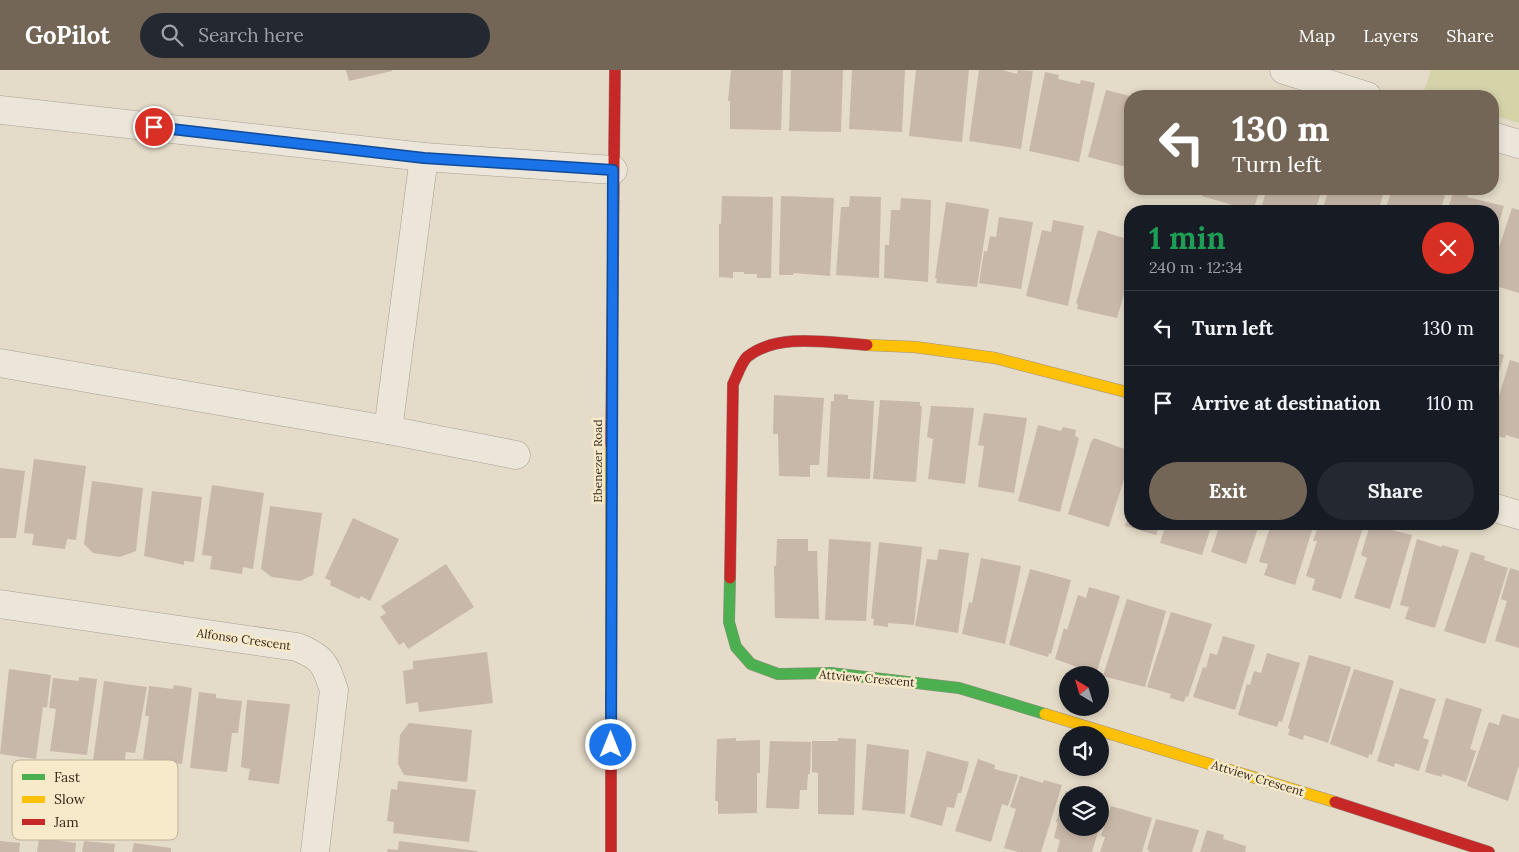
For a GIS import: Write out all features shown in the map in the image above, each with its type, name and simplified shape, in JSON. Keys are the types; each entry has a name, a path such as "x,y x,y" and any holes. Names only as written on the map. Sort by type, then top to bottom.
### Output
{"street":[{"name":"Ebenezer Road","path":"611,852 613,170 616,70"},
{"path":"1284,70 1348,90"},
{"path":"0,110 424,158 613,170"},
{"path":"1499,138 1519,144"},
{"path":"388,430 424,158"},
{"name":"Attview Crescent","path":"1124,391 995,358 915,347 796,342 770,344 746,358 733,384 728,622 736,647 750,664 778,674 831,673 959,688 1249,775 1489,852"},
{"path":"0,363 388,430 516,455"},
{"path":"1499,509 1519,514"},
{"name":"Alfonso Crescent","path":"0,604 297,647 316,655 327,671 334,690 315,852"}],"green space":[{"path":"1431,70 1519,70 1519,123 1499,117 1499,90 1424,90"}],"building":[{"path":"346,70 392,70 392,71 349,81"},
{"path":"731,70 783,70 781,130 730,129 730,101 728,101"},
{"path":"791,70 843,70 841,132 789,131"},
{"path":"852,70 905,70 902,132 849,129"},
{"path":"916,70 969,70 962,142 909,136"},
{"path":"979,70 1002,70 1017,74 1018,70 1033,71 1021,149 969,141"},
{"path":"1045,72 1059,75 1058,79 1080,84 1081,80 1095,83 1079,162 1029,151"},
{"path":"1106,90 1124,94 1124,166 1088,157"},
{"path":"1258,195 1255,205 1233,205 1202,196"},
{"path":"1265,195 1320,195 1317,205 1262,205"},
{"path":"1327,195 1383,195 1380,205 1324,205"},
{"path":"1390,195 1445,196 1442,205 1387,205"},
{"path":"1452,195 1468,195 1467,197 1504,206 1499,223 1499,205 1449,205"},
{"path":"722,196 773,197 771,278 757,278 757,274 744,274 744,272 733,272 733,278 719,277 719,224 721,224"},
{"path":"781,196 834,198 830,276 793,273 793,275 779,275"},
{"path":"850,196 881,197 879,278 836,275 841,207 849,207"},
{"path":"901,198 931,200 928,282 884,278 885,245 889,245 891,210 900,210"},
{"path":"946,202 989,209 977,287 936,283 937,279 935,278"},
{"path":"1512,208 1519,210 1519,293 1499,287 1499,248"},
{"path":"999,217 1033,222 1021,289 979,283 984,251 987,252 990,236 996,237"},
{"path":"1053,220 1084,226 1068,306 1026,296 1042,230 1051,232"},
{"path":"1098,230 1124,238 1124,294 1117,318 1077,309 1078,304 1076,303"},
{"path":"1499,353 1504,355 1499,372"},
{"path":"1510,360 1519,363 1519,439 1506,435 1505,438 1499,437 1499,395"},
{"path":"834,394 848,395 848,399 874,401 870,479 827,477 831,401 834,401"},
{"path":"774,395 824,398 819,465 810,465 810,477 779,476 778,434 773,434"},
{"path":"880,400 920,402 920,406 922,406 916,482 873,479"},
{"path":"931,406 974,408 965,484 928,479 933,439 927,437"},
{"path":"984,413 1027,418 1014,493 978,487 984,446 978,445"},
{"path":"1038,425 1061,431 1063,427 1076,430 1075,436 1079,438 1060,512 1018,501"},
{"path":"1094,438 1124,449 1124,479 1109,527 1068,514 1091,442"},
{"path":"34,459 86,466 76,540 67,539 65,549 32,545 34,534 24,533"},
{"path":"0,468 25,471 16,538 0,538"},
{"path":"92,481 143,488 136,551 120,557 93,553 84,544"},
{"path":"212,485 264,493 253,569 243,567 242,574 210,569 212,556 202,555"},
{"path":"152,491 202,497 194,562 184,561 184,565 144,556"},
{"path":"270,506 322,513 313,575 300,581 272,577 261,569"},
{"path":"353,518 399,539 370,601 361,596 359,599 330,585 331,581 325,578"},
{"path":"1139,530 1158,530 1156,535"},
{"path":"1164,530 1210,530 1202,555 1160,543"},
{"path":"1218,530 1257,530 1246,564 1211,552"},
{"path":"1269,530 1312,530 1295,585 1264,575 1268,564 1259,562"},
{"path":"1317,530 1362,530 1341,599 1312,590 1315,579 1306,576 1317,541 1313,541"},
{"path":"1368,530 1391,530 1412,535 1390,609 1354,598 1367,558 1361,555"},
{"path":"777,539 808,539 808,551 817,551 819,619 775,618 774,566 776,566"},
{"path":"829,539 871,542 866,621 825,620"},
{"path":"1417,539 1459,550 1435,628 1405,619 1409,607 1400,605"},
{"path":"879,542 922,547 914,625 888,623 888,627 873,625 874,619 871,618"},
{"path":"939,549 969,553 958,633 915,626 927,559 937,560"},
{"path":"1471,552 1485,556 1484,560 1508,568 1485,644 1444,631"},
{"path":"981,558 1021,566 1005,644 962,634 969,602 972,603"},
{"path":"446,564 474,607 408,649 404,642 399,645 380,617 386,613 381,606"},
{"path":"1510,568 1519,571 1519,648 1495,641 1507,601 1501,599"},
{"path":"1030,569 1071,580 1051,654 1049,653 1048,657 1009,645"},
{"path":"1089,587 1120,596 1098,666 1074,666 1055,659 1064,628 1067,630 1078,595 1086,598"},
{"path":"1127,599 1166,611 1145,687 1109,678 1109,666 1106,666"},
{"path":"1171,612 1212,624 1188,697 1186,696 1184,702 1170,698 1171,694 1147,687"},
{"path":"1223,636 1255,645 1235,710 1193,697 1203,667 1206,668 1210,653 1217,655"},
{"path":"487,652 493,703 419,712 418,702 406,704 403,671 413,669 413,661"},
{"path":"1267,653 1300,663 1282,722 1279,721 1277,727 1238,715 1247,684 1250,685 1254,671 1261,673"},
{"path":"1309,655 1351,667 1328,743 1304,735 1303,740 1288,735 1290,729 1288,728"},
{"path":"9,669 51,675 47,708 43,707 36,759 0,754"},
{"path":"1354,669 1394,681 1372,755 1369,754 1368,758 1330,744"},
{"path":"79,677 97,679 87,755 50,751 56,709 49,708 53,678 79,681"},
{"path":"104,681 147,687 135,753 126,752 125,760 93,760"},
{"path":"174,685 192,688 182,764 178,763 178,760 143,759 149,716 145,716 149,686 173,689"},
{"path":"1400,688 1436,699 1423,738 1429,740 1419,771 1395,763 1394,767 1377,761"},
{"path":"199,692 216,694 216,698 242,701 238,733 232,733 227,772 190,768"},
{"path":"1446,698 1482,709 1470,749 1476,751 1466,782 1442,774 1442,777 1425,772"},
{"path":"247,700 290,704 279,784 248,780 250,769 241,767"},
{"path":"1502,714 1519,719 1519,765 1508,801 1467,786 1489,722 1499,725"},
{"path":"409,723 472,730 467,782 404,775 398,764 400,735"},
{"path":"736,738 736,741 760,740 760,773 757,773 757,813 718,814 718,801 715,801 717,739"},
{"path":"838,738 856,739 854,815 818,814 818,773 812,772 812,741 838,741"},
{"path":"770,741 811,742 810,774 808,774 807,790 800,790 799,809 766,808"},
{"path":"867,744 909,750 905,814 862,810"},
{"path":"927,751 969,762 961,793 958,793 954,808 947,807 942,826 910,817"},
{"path":"978,759 995,765 994,769 1018,775 1008,806 1002,804 991,842 955,831"},
{"path":"1020,776 1043,783 1044,780 1062,785 1059,786 1059,795 1041,852 1018,852 1004,848 1016,809 1010,807"},
{"path":"398,781 476,790 469,842 393,833 394,822 387,821 391,789 397,790"},
{"path":"1111,806 1152,818 1142,852 1100,852 1105,837 1101,836 1109,836 1109,812"},
{"path":"1059,813 1059,836 1097,836 1092,852 1057,852 1060,840 1054,838 1058,822 1056,822"},
{"path":"1156,819 1199,830 1192,852 1150,852 1147,849"},
{"path":"1207,830 1224,835 1223,839 1246,846 1245,852 1200,852"},
{"path":"39,840 76,843 75,852 37,852"},
{"path":"0,841 20,843 19,852 0,852"},
{"path":"84,841 115,844 114,852 82,852"},
{"path":"399,841 477,852 387,852 388,849 398,850"},
{"path":"134,843 171,848 171,852 132,852"}],"traffic: fast":[{"path":"730,578 729,622 736,647 751,664 778,674 831,673 959,688 1045,714"}],"traffic: slow":[{"path":"867,345 915,347 995,358 1124,391"},
{"path":"611,445 611,691"},
{"path":"1045,714 1335,802"}],"traffic: jam":[{"path":"611,445 615,70"},
{"path":"730,578 733,384 743,363 747,357 760,349 774,344 821,341 867,345"},
{"path":"611,691 611,852"},
{"path":"1335,802 1489,852"}],"route":[{"path":"154,127 424,158 613,170 611,745"}]}
